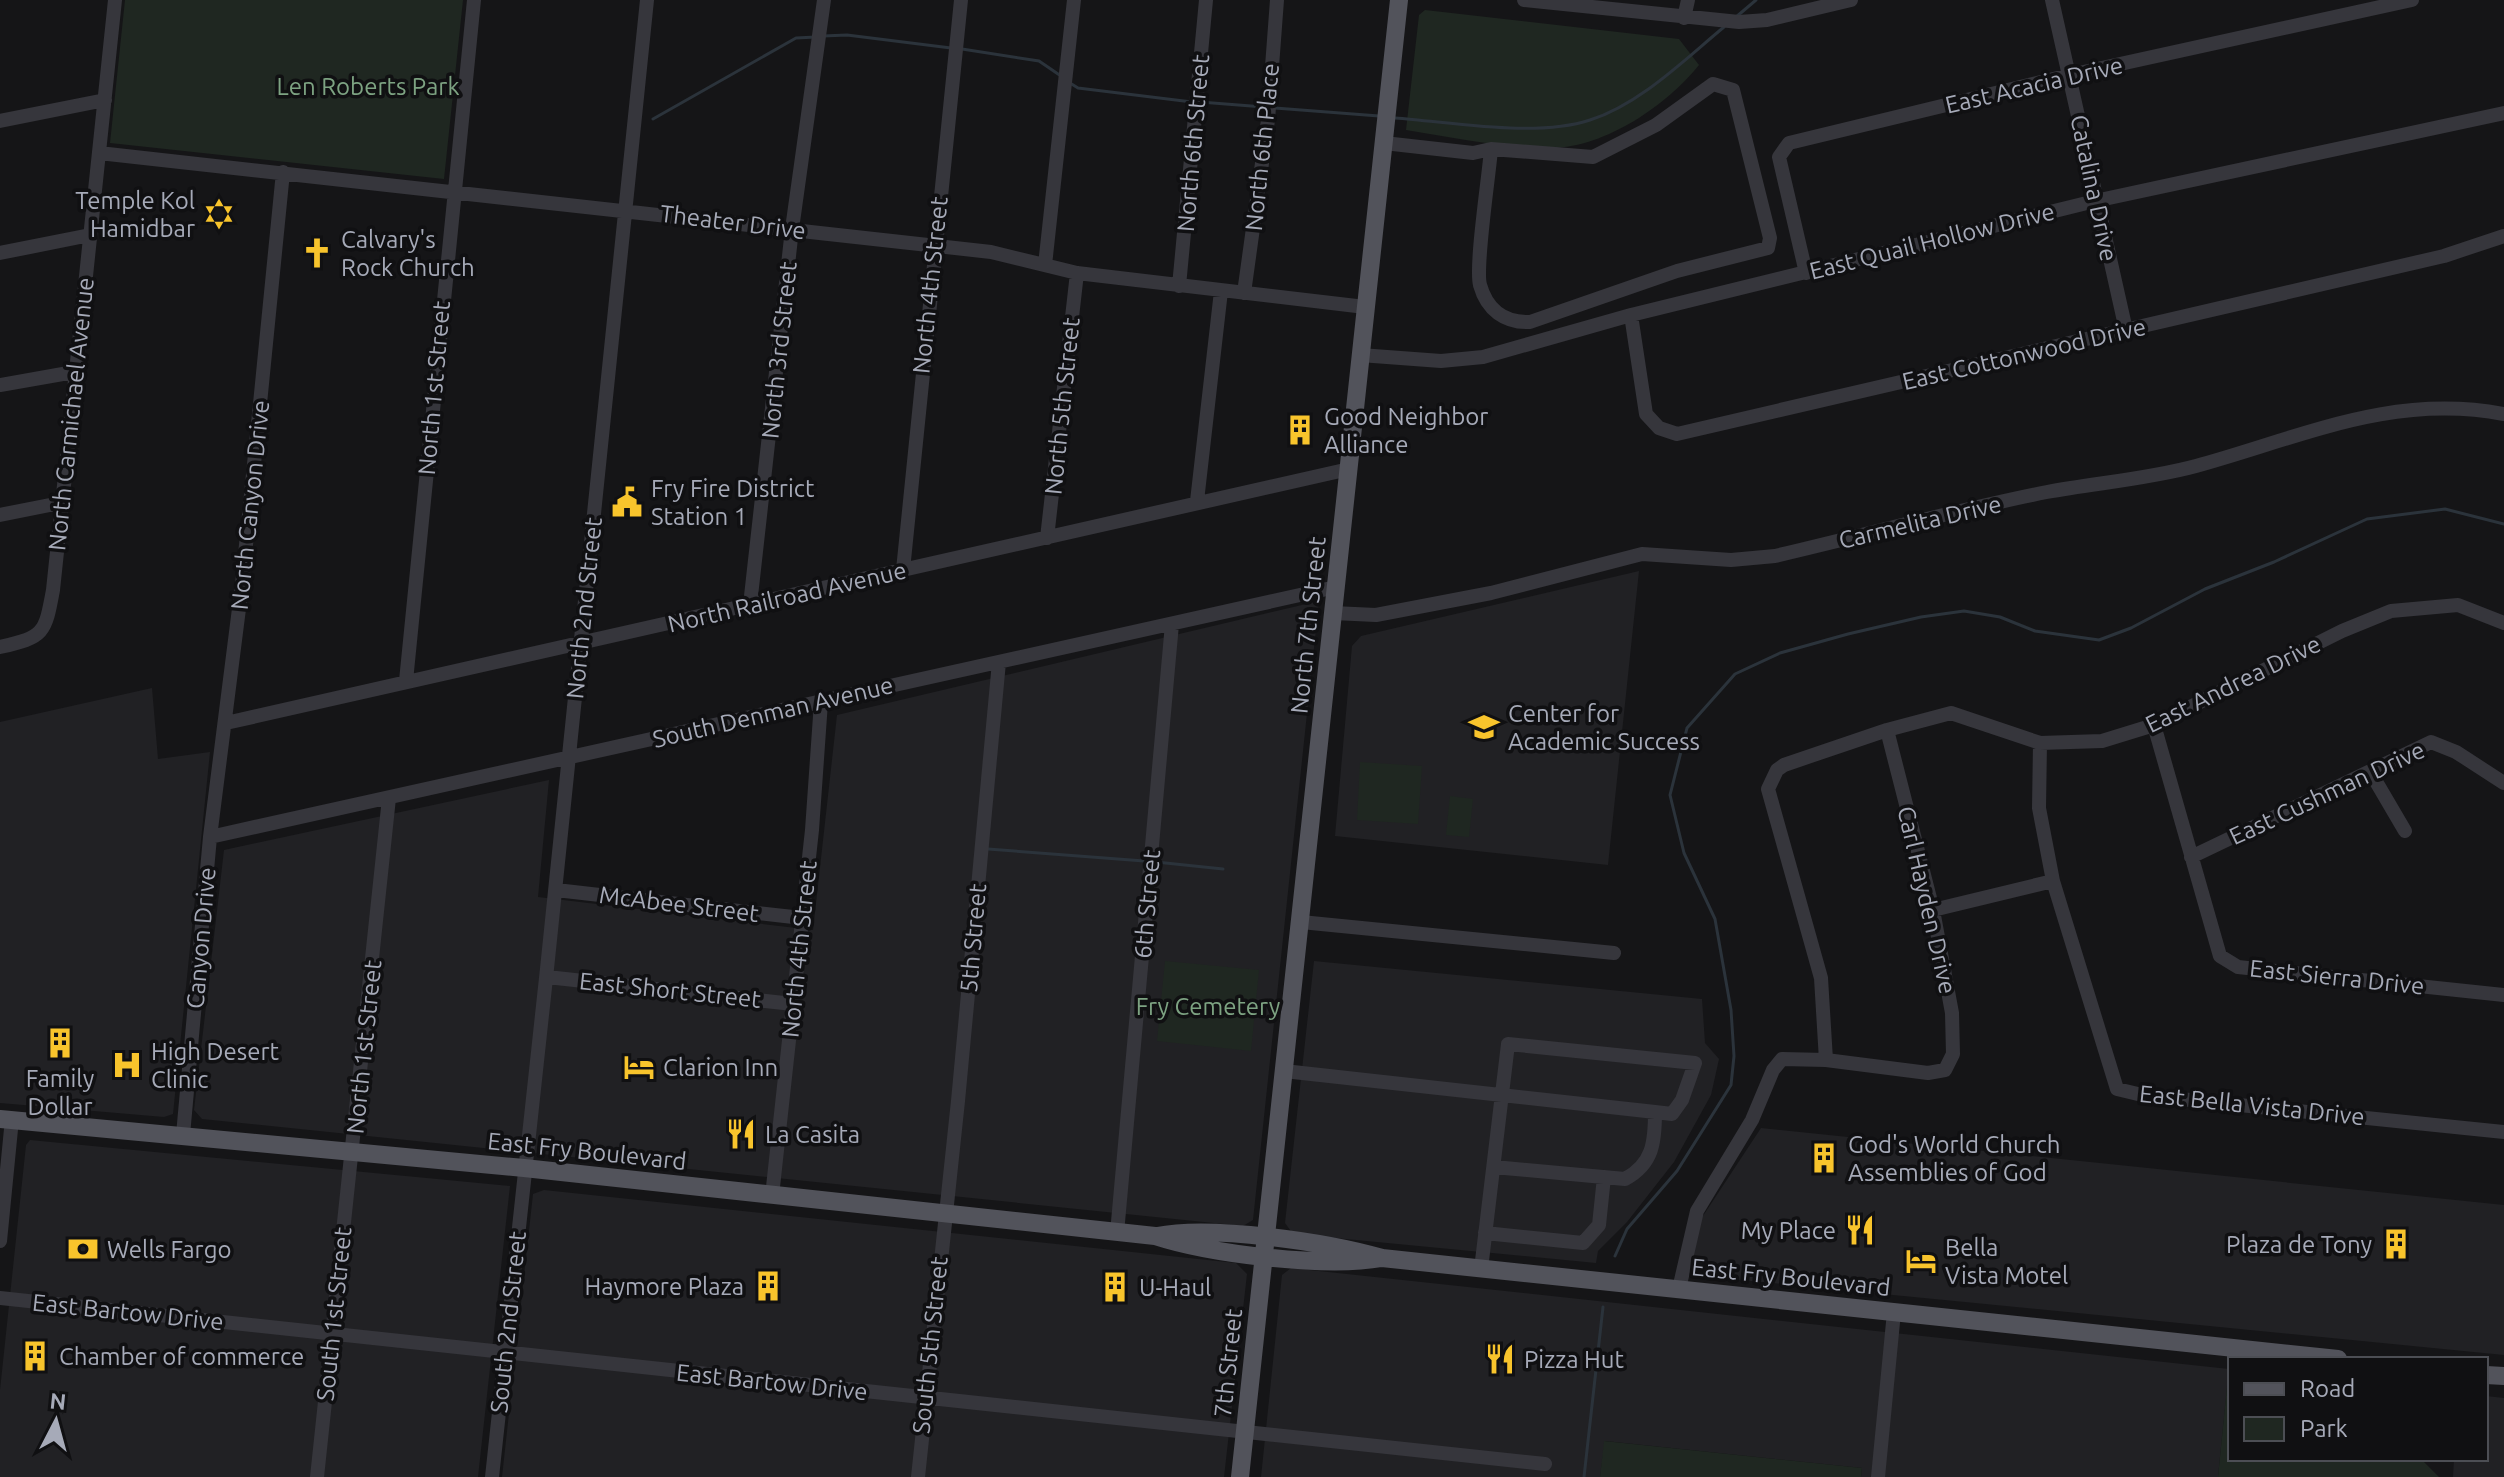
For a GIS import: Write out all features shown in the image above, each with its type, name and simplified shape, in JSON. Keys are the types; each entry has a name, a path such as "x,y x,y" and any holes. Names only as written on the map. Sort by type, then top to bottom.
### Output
{"main road":[{"name":"North 7th Street","path":"1265,1247 1399,0"},
{"name":"East Fry Boulevard","path":"6,1119 524,1168 943,1213 1155,1236 1189,1247 1265,1247 1348,1264 1382,1258 2319,1357"},
{"name":"7th Street","path":"1240,1477 1265,1247"}],"street":[{"name":"North Carmichael Avenue","path":"0,647 35,639 46,625 53,590 115,0"},
{"name":"North 1st Street","path":"406,681 474,0"},
{"name":"North 2nd Street","path":"524,1168 547,977 566,758 581,644 647,0"},
{"name":"North 3rd Street","path":"750,605 792,229 824,0"},
{"name":"North 4th Street","path":"903,570 961,0"},
{"path":"1045,265 1074,0"},
{"name":"North 6th Street","path":"1179,286 1206,0"},
{"name":"North 6th Place","path":"1244,293 1268,120 1277,0"},
{"path":"1524,0 1739,22 1767,20 1851,0"},
{"path":"1684,18 1688,0"},
{"name":"Catalina Drive","path":"2052,0 2126,330"},
{"name":"East Acacia Drive","path":"1806,273 1779,157 1789,143 2070,75 2412,0"},
{"path":"1384,143 1473,153 1491,149 1593,157 1656,125 1713,84 1733,90 1770,238 1768,248 1677,271 1530,322 1514,322 1492,309 1479,283 1491,149"},
{"path":"0,121 105,100"},
{"name":"East Quail Hollow Drive","path":"1360,355 1441,361 1483,357 1631,315 2095,201 2504,113"},
{"name":"Theater Drive","path":"99,153 991,252 1077,273 1365,307"},
{"name":"North Canyon Drive","path":"210,837 226,723 283,172"},
{"path":"0,253 90,235"},
{"name":"East Cottonwood Drive","path":"1631,315 1646,414 1659,428 1677,434 2444,256 2504,236"},
{"name":"North 5th Street","path":"1047,538 1077,273"},
{"path":"1197,501 1221,291"},
{"path":"1549,315 1554,338"},
{"path":"0,385 74,372"},
{"name":"Carmelita Drive","path":"1333,613 1376,615 1476,596 1642,554 1731,560 1775,556 2048,492 2195,466 2308,430 2374,413 2475,409 2504,414"},
{"name":"North Railroad Avenue","path":"226,723 1349,469"},
{"path":"0,515 60,503"},
{"name":"South Denman Avenue","path":"210,837 1336,587"},
{"name":"East Andrea Drive","path":"1826,1060 1821,978 1768,789 1777,770 1887,730 1951,713 2040,743 2102,741 2154,725 2342,631 2391,611 2458,605 2504,623"},
{"name":"6th Street","path":"1117,1233 1172,624"},
{"name":"5th Street","path":"943,1213 958,1101 999,662"},
{"name":"North 4th Street","path":"772,1196 802,918 821,702"},
{"name":"East Sierra Drive","path":"2154,725 2220,956 2238,967 2504,995"},
{"name":"Carl Hayden Drive","path":"1826,1060 1928,1073 1945,1070 1953,1054 1952,1013 1933,910 1887,730"},
{"name":"East Cushman Drive","path":"2191,857 2431,742 2456,752 2504,783"},
{"name":"East Bella Vista Drive","path":"2040,743 2039,808 2053,881 2117,1089 2142,1095 2504,1132"},
{"path":"2371,773 2405,831"},
{"name":"North 1st Street","path":"352,1152 389,798"},
{"name":"Canyon Drive","path":"183,1135 210,837"},
{"path":"1933,910 2053,881"},
{"name":"McAbee Street","path":"556,890 802,918"},
{"path":"1301,922 1614,953"},
{"name":"East Short Street","path":"547,977 793,1004"},
{"path":"1284,1071 1502,1095 1672,1114 1682,1100 1695,1063 1508,1044 1502,1095 1494,1167 1481,1269"},
{"path":"1679,1289 1697,1211 1752,1120 1773,1070 1782,1059 1826,1060"},
{"path":"1494,1167 1625,1179 1640,1171 1651,1154 1655,1112"},
{"path":"0,1241 6,1119"},
{"name":"South 1st Street","path":"317,1477 352,1152"},
{"name":"South 2nd Street","path":"492,1477 524,1168"},
{"path":"1485,1233 1583,1243 1599,1225 1604,1177"},
{"name":"South 5th Street","path":"918,1477 943,1213"},
{"name":"East Bartow Drive","path":"0,1298 1545,1464"},
{"path":"1878,1477 1894,1312"}],"shaded area":[{"name":"Center for Academic Success","path":"1639,571 1608,865 1335,836 1352,646 1361,636"},
{"path":"1319,601 1253,1220 1243,1226 202,1119 194,1110 224,850 549,780 538,897 813,930 837,715"},
{"path":"152,688 158,759 210,752 173,1114 164,1117 0,1103 0,722"},
{"path":"1314,961 1702,999 1705,1043 1719,1059 1711,1095 1674,1162 1627,1222 1598,1251 1596,1263 1293,1234 1285,1223"},
{"path":"1761,1128 2504,1205 2504,1355 1700,1276 1690,1262 1699,1222"},
{"path":"30,1140 510,1186 478,1477 0,1477 0,1390 26,1145"},
{"path":"544,1190 1236,1263 1247,1274 1224,1477 502,1477 533,1194"},
{"path":"1291,1268 2228,1369 2218,1477 1861,1477 1862,1468 1605,1441 1600,1477 1261,1477 1282,1275"},
{"path":"2488,1396 2504,1398 2504,1477 2453,1477 2454,1461 2488,1461"}],"green space":[{"name":"Len Roberts Park","path":"125,0 463,0 444,179 110,143"},
{"path":"1425,10 1679,39 1699,65 1653,109 1614,132 1573,146 1515,146 1406,130 1419,15"},
{"path":"1360,762 1422,766 1418,824 1357,820"},
{"path":"1450,796 1473,799 1469,837 1446,835"},
{"name":"Fry Cemetery","path":"1165,961 1259,970 1251,1051 1157,1041"},
{"path":"2228,1376 2228,1461 2423,1461 2439,1477 2218,1477"},
{"path":"1604,1441 1862,1468 1861,1477 1600,1477"}],"waterway":[{"path":"1736,17 1756,0"},
{"path":"1395,118 1519,128 1544,128 1590,120 1644,92 1724,27"},
{"path":"823,36 847,35 951,48"},
{"path":"653,119 796,38 816,37"},
{"path":"962,49 1039,61 1061,76"},
{"path":"1070,83 1078,88 1192,102"},
{"path":"1200,102 1264,107"},
{"path":"1275,108 1379,116"},
{"path":"1615,1256 1627,1229 1677,1171 1731,1085 1734,1056 1731,1010 1715,919 1684,853 1670,795 1687,728 1735,674 1780,653 1848,634 1921,617 1964,611 2000,617 2035,631 2099,640 2131,628 2205,589 2274,562 2367,519 2445,509 2504,524"},
{"path":"988,849 1144,861"},
{"path":"1156,862 1223,869"},
{"path":"1584,1477 1603,1307"}],"place":[{"name":"Temple Kol Hamidbar","path":"219,214"},
{"name":"Calvary's Rock Church","path":"317,253"},
{"name":"Good Neighbor Alliance","path":"1300,430"},
{"name":"Fry Fire District Station 1","path":"627,502"},
{"name":"Center for Academic Success","path":"1484,727"},
{"name":"Family Dollar","path":"60,1043"},
{"name":"High Desert Clinic","path":"127,1065"},
{"name":"Clarion Inn","path":"639,1067"},
{"name":"La Casita","path":"741,1134"},
{"name":"God's World Church Assemblies of God","path":"1824,1158"},
{"name":"My Place","path":"1860,1230"},
{"name":"Plaza de Tony","path":"2396,1244"},
{"name":"Wells Fargo","path":"83,1249"},
{"name":"Bella Vista Motel","path":"1921,1261"},
{"name":"Haymore Plaza","path":"768,1286"},
{"name":"U-Haul","path":"1115,1287"},
{"name":"Chamber of commerce","path":"35,1356"},
{"name":"Pizza Hut","path":"1500,1359"}]}
